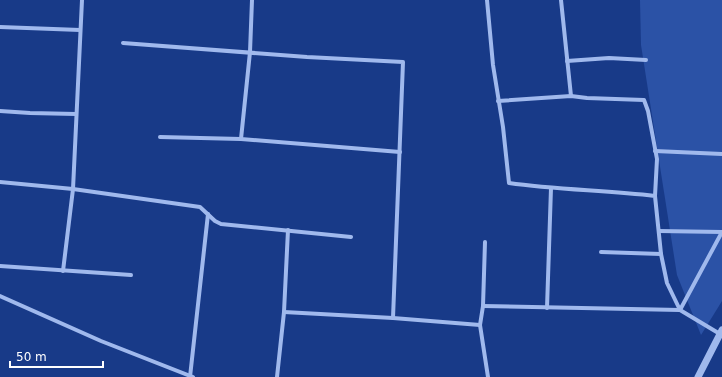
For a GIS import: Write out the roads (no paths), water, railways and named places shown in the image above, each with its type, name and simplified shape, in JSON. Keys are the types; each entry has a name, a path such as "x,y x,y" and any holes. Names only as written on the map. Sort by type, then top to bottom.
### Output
{"street":[{"path":"63,271 73,189 82,0"},
{"path":"241,139 250,52 252,0"},
{"path":"487,0 493,66 509,183 551,188 622,192 655,196"},
{"path":"561,0 571,96"},
{"path":"0,27 80,30"},
{"path":"123,43 250,52 307,58 403,62 393,318"},
{"path":"567,61 609,58 646,60"},
{"path":"498,101 571,96 644,100 648,111 655,151 655,196 661,254 667,283 680,310 720,337 698,377"},
{"path":"0,111 76,114"},
{"path":"160,137 241,139 400,152"},
{"path":"655,151 722,154"},
{"path":"0,182 73,189 200,207 215,221 221,224 351,237"},
{"path":"547,308 551,188"},
{"path":"0,296 101,341 191,377 208,214"},
{"path":"277,377 284,312 288,230"},
{"path":"659,230 722,232 680,310"},
{"path":"485,242 483,306 480,325 488,377"},
{"path":"601,252 661,254"},
{"path":"0,266 131,275"},
{"path":"483,306 680,310"},
{"path":"284,312 393,318 480,325"}]}
